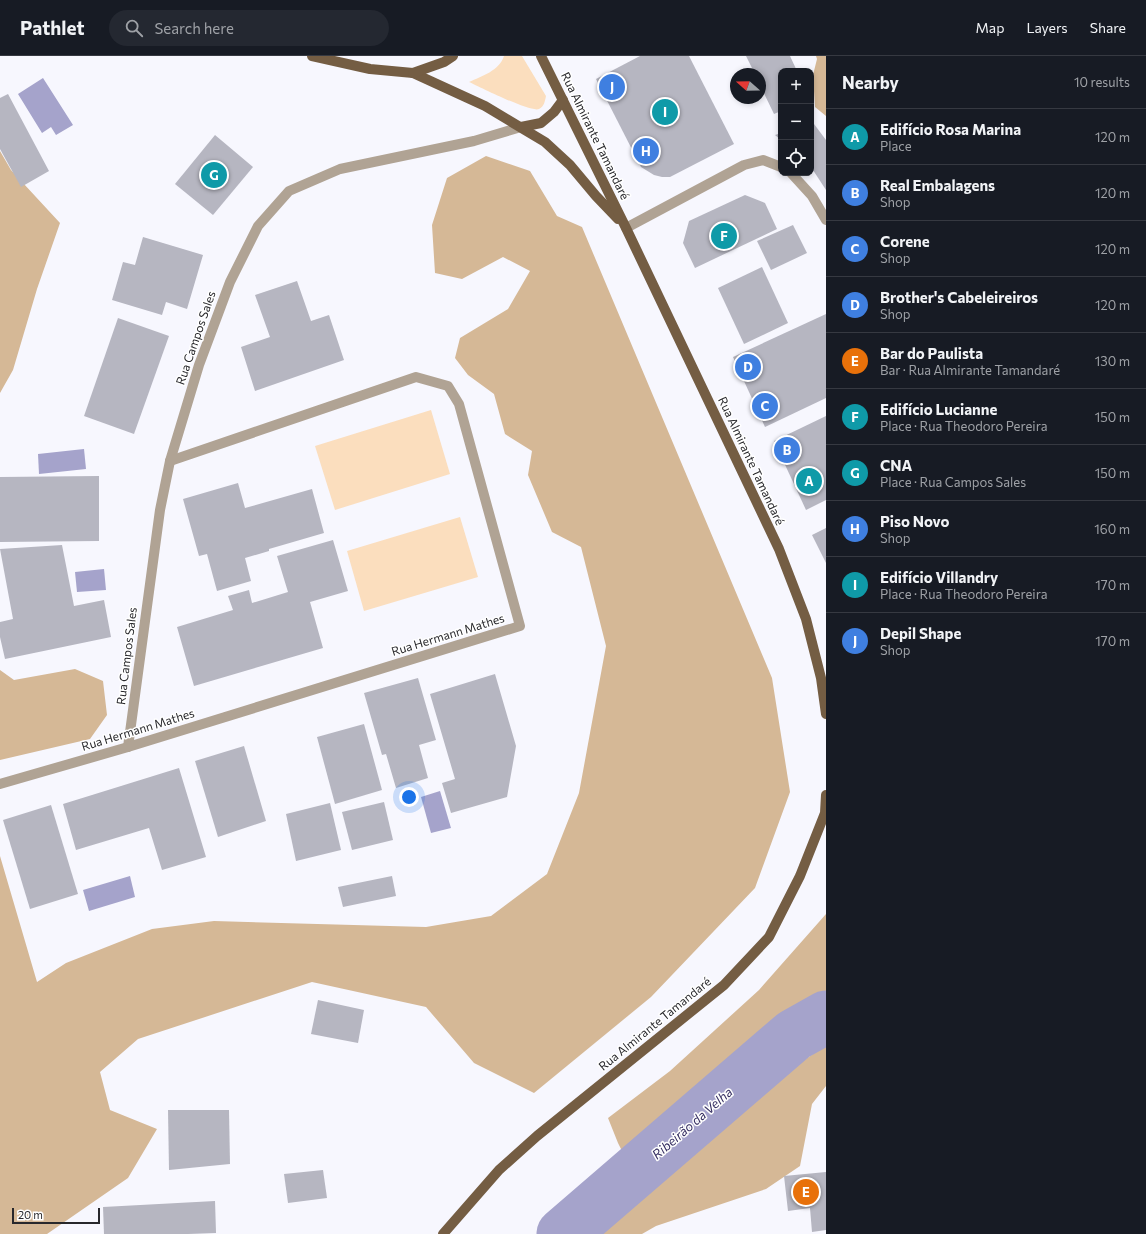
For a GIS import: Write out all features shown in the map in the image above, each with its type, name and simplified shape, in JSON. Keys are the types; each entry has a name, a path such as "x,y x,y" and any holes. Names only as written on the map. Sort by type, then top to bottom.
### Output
{"main road":[{"path":"312,56 370,69 414,73 444,62 453,56"},
{"name":"Rua Almirante Tamandaré","path":"541,56 626,228 779,549 806,619 821,678 826,714"},
{"name":"Rua Almirante Tamandaré","path":"414,73 485,106 545,142 570,164 596,196 626,228"},
{"path":"521,127 541,123 554,112 563,100"},
{"name":"Rua Almirante Tamandaré","path":"443,1234 499,1170 537,1136 724,985 769,937 800,876 825,813 826,795"}],"street":[{"name":"Rua Campos Sales","path":"128,747 160,510 170,462 199,364 230,282 258,226 289,191 340,169 474,142 521,127"},
{"path":"626,228 744,165 763,160 778,166"},
{"path":"794,176 812,196 826,220"},
{"name":"Rua Hermann Mathes","path":"0,784 128,747 520,626 459,404 448,386 416,377 170,462"}],"shaded area":[{"path":"504,56 522,56 546,96 544,104 541,108 534,109 526,107 469,82 494,69 502,61"},
{"path":"816,56 826,56 826,116 815,107 814,71 817,59"},
{"path":"0,151 11,170 60,223 37,289 13,370 0,393"},
{"path":"486,156 530,171 557,216 582,227 772,678 790,792 755,888 651,997 534,1093 474,1063 426,1007 312,982 138,1039 100,1072 110,1110 157,1129 128,1178 47,1234 0,1234 0,856 37,982 66,963 152,929 214,921 426,927 491,916 547,874 579,793 606,646 581,547 552,532 528,475 532,451 505,434 494,394 468,375 455,358 460,338 508,309 530,271 503,257 462,279 435,273 432,225 447,178"},
{"path":"431,410 450,474 335,510 315,446"},
{"path":"460,517 478,577 364,611 347,551"},
{"path":"75,669 103,681 107,715 90,739 0,760 0,670 14,680"},
{"path":"826,914 826,997 706,1079 692,1107 628,1163 608,1118 670,1071 759,990"},
{"path":"826,1045 826,1086 812,1104 800,1166 766,1189 656,1226 642,1234 592,1234 784,1074"}],"water":[{"path":"43,78 73,125 56,135 51,127 42,133 18,94"},
{"path":"84,449 86,469 39,474 38,454"},
{"path":"104,569 106,590 77,592 75,572"},
{"path":"440,791 451,828 431,833 421,797"},
{"path":"130,876 135,897 89,911 83,890"}],"building":[{"path":"640,56 689,56 734,144 670,177 654,175 641,167 596,79"},
{"path":"746,56 790,56 796,68 778,68 778,112 774,114 766,97 766,68 752,68"},
{"path":"8,94 49,171 21,187 0,149 0,98"},
{"path":"814,124 826,140 826,190 814,172"},
{"path":"215,135 253,167 213,215 175,184"},
{"path":"745,195 765,203 777,229 695,268 683,243 689,221"},
{"path":"793,225 807,253 771,270 757,241"},
{"path":"143,237 203,255 187,309 166,302 162,315 112,300 123,262 135,265"},
{"path":"762,267 788,323 744,344 718,288"},
{"path":"297,281 311,321 329,315 344,360 255,391 241,347 270,337 255,295"},
{"path":"826,314 826,398 765,427 733,357"},
{"path":"118,318 169,336 134,434 84,416"},
{"path":"826,416 826,500 806,510 774,441"},
{"path":"99,476 99,541 0,542 0,477"},
{"path":"238,483 245,508 312,489 324,533 269,549 269,551 245,558 251,581 217,591 207,554 199,556 183,499"},
{"path":"826,528 826,563 812,535"},
{"path":"333,540 348,591 310,602 323,648 194,686 177,627 233,610 228,596 249,590 252,603 288,592 277,556"},
{"path":"62,545 74,606 104,600 111,637 5,659 0,637 0,622 13,619 0,549"},
{"path":"495,674 516,746 507,797 451,813 442,783 455,779 430,694"},
{"path":"418,678 436,740 419,745 428,778 396,788 386,754 382,755 364,693"},
{"path":"364,724 382,790 335,804 317,737"},
{"path":"244,746 266,821 218,837 195,761"},
{"path":"179,768 206,857 162,870 149,828 76,850 63,804"},
{"path":"384,802 393,840 352,850 342,812"},
{"path":"330,803 341,850 296,861 286,814"},
{"path":"51,805 78,894 30,909 3,820"},
{"path":"392,876 396,896 343,907 338,887"},
{"path":"318,1000 364,1010 358,1043 311,1034"},
{"path":"168,1110 229,1110 230,1164 169,1170"},
{"path":"323,1170 327,1198 288,1203 284,1174"},
{"path":"826,1172 826,1230 812,1232 810,1208 788,1211 784,1176"},
{"path":"215,1201 216,1233 104,1234 103,1207"}],"waterway":[{"name":"Ribeirão da Velha","path":"563,1234 794,1035 826,1017"}],"place":[{"name":"Depil Shape","path":"612,87"},
{"name":"Edifício Villandry","path":"665,112"},
{"name":"Piso Novo","path":"646,151"},
{"name":"CNA","path":"214,175"},
{"name":"Edifício Lucianne","path":"724,236"},
{"name":"Brother's Cabeleireiros","path":"748,367"},
{"name":"Corene","path":"765,406"},
{"name":"Real Embalagens","path":"787,450"},
{"name":"Edifício Rosa Marina","path":"809,481"},
{"name":"Bar do Paulista","path":"806,1192"}]}
